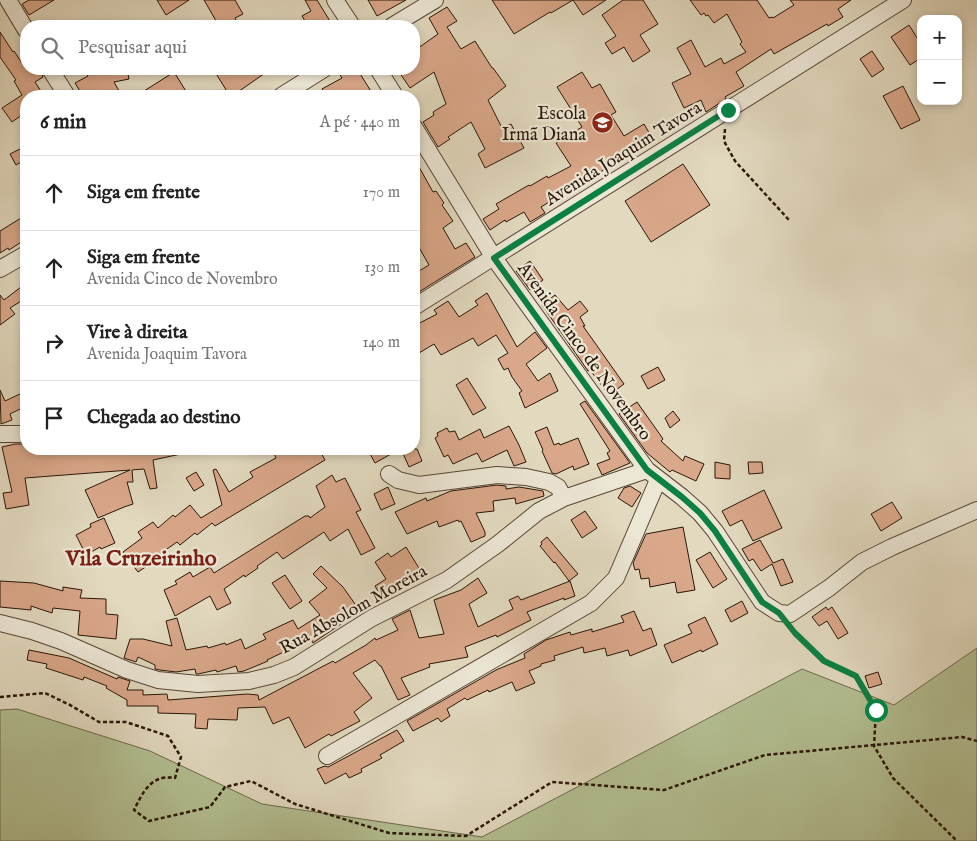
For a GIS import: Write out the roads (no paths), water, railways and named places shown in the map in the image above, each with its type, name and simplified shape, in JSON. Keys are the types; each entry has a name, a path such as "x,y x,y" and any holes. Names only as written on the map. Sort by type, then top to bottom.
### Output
{"street":[{"path":"8,0 20,20"},
{"path":"335,0 348,20"},
{"path":"402,20 435,0"},
{"name":"Avenida Joaquim Tavora","path":"420,303 903,0"},
{"path":"54,75 63,90"},
{"path":"291,90 314,75"},
{"path":"382,75 391,90"},
{"name":"Avenida Cinco de Novembro","path":"420,137 494,258 652,475 700,513 715,531 762,602 779,613 790,614 830,588 862,562 977,510"},
{"path":"0,269 20,257"},
{"path":"0,434 20,434"},
{"path":"390,474 398,480 418,485 497,475 526,477 549,482 558,487 564,498"},
{"path":"327,756 591,603 616,578 652,475"},
{"name":"Rua Absolom Moreira","path":"0,623 61,641 127,670 151,678 198,684 257,679 294,667 372,618 447,580 498,544 539,511 564,498 652,475"}],"place":[{"name":"Escola Irmã Diana","path":"602,123"}],"district":[{"name":"Vila Cruzeirinho","path":"141,557"}]}
